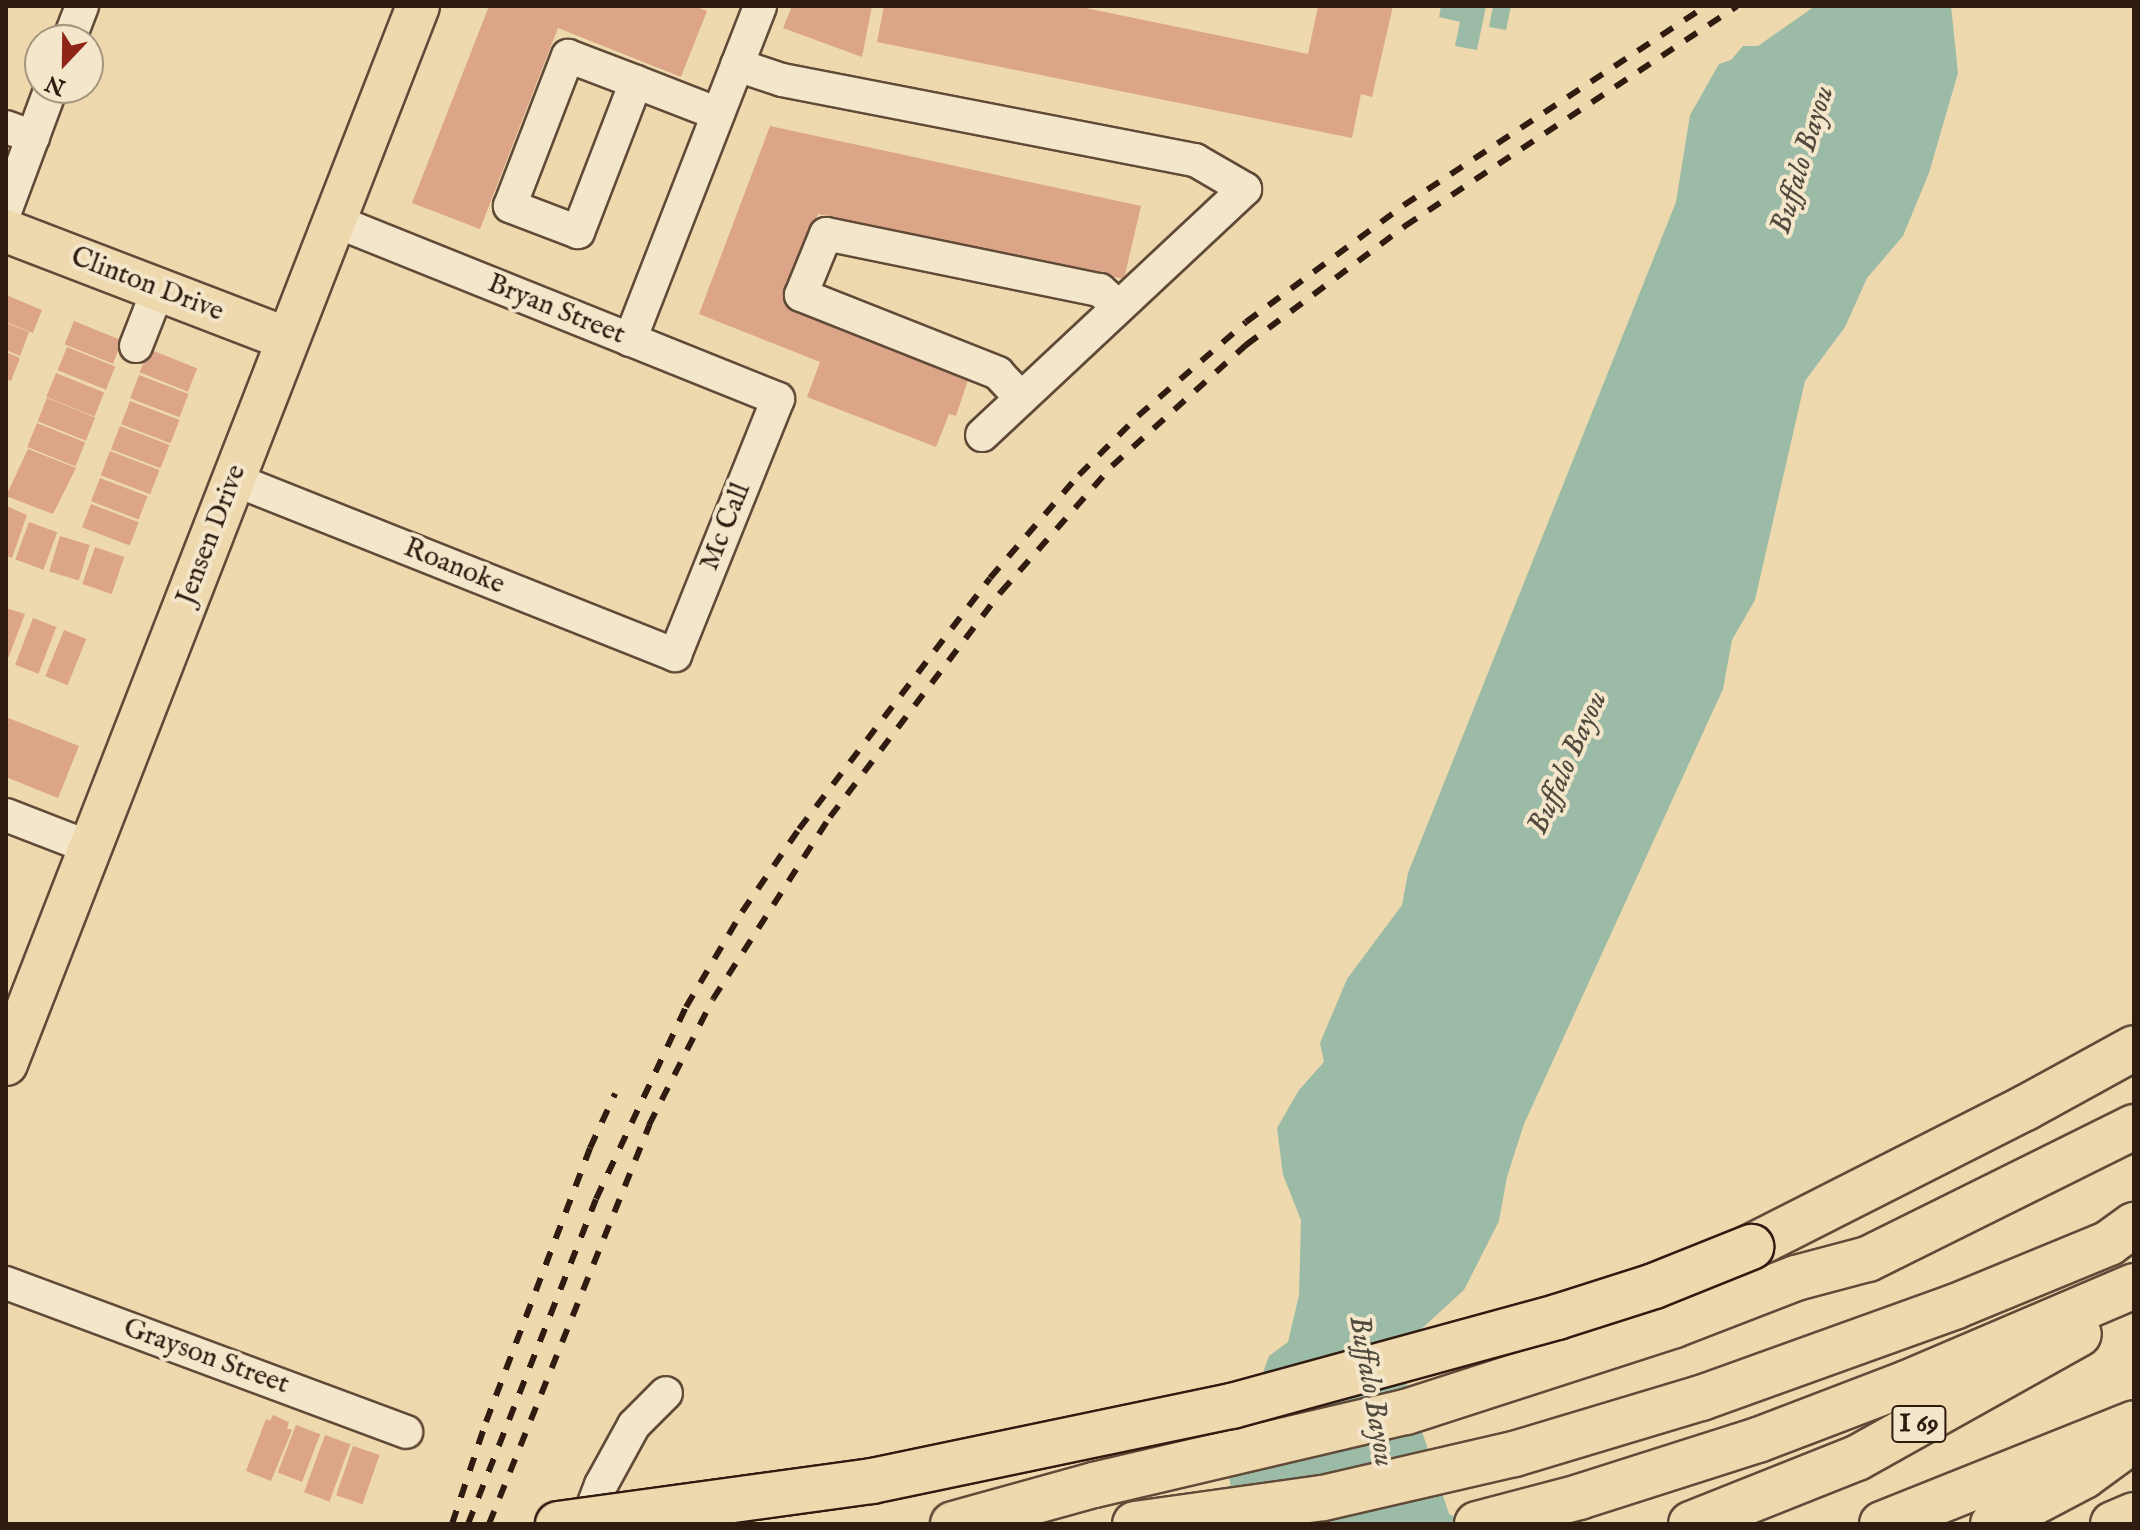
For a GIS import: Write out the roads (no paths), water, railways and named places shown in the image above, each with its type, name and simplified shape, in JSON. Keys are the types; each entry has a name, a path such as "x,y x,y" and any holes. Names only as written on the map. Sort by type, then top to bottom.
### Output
{"highway":[{"path":"558,1524 872,1481 1082,1440 1232,1406 1542,1322 1654,1286 1751,1247 2025,1108 2134,1048"},
{"path":"1796,1278 2134,1097"},
{"path":"953,1524 1094,1485 1406,1412 1672,1326 1796,1278 1868,1259 2134,1127"},
{"path":"1135,1524 1323,1498 1514,1454 1701,1398 1954,1307 2109,1243 2134,1225"},
{"path":"1477,1524 1579,1497 1758,1440 1907,1383 2134,1286"},
{"name":"I 69","path":"1691,1524 1857,1458 2053,1351 2134,1297"},
{"path":"1882,1524 2134,1423"},
{"path":"1993,1524 2084,1476 2134,1439"},
{"path":"2113,1524 2134,1515"}],"main road":[{"name":"Jensen Drive","path":"6,1064 418,6"},
{"name":"Clinton Drive","path":"6,231 287,339"}],"street":[{"path":"630,340 760,6"},
{"path":"636,82 578,232 510,206 568,56 636,82 718,114"},
{"path":"737,65 782,80 1195,160 1245,189 982,435"},
{"path":"6,209 20,132 40,104"},
{"name":"Bryan Street","path":"335,221 778,399"},
{"path":"1021,398 998,373 801,295 826,234 1100,290 1118,307"},
{"path":"136,346 158,290"},
{"name":"Mc Call","path":"675,655 778,399"},
{"name":"Roanoke","path":"233,479 675,655"},
{"path":"6,815 91,848"},
{"name":"Grayson Street","path":"6,1283 406,1432"},
{"path":"586,1524 601,1485 634,1425 666,1393"}],"water":[{"path":"1441,6 1486,6 1477,50 1455,46 1460,22 1439,17"},
{"path":"1493,6 1511,6 1506,30 1489,27"},
{"name":"Buffalo Bayou","path":"1815,6 1951,6 1958,73 1929,173 1903,236 1867,278 1845,327 1805,381 1755,600 1732,640 1723,689 1524,1124 1507,1177 1499,1221 1464,1290 1396,1352 1449,1514 1469,1524 1236,1524 1228,1468 1269,1356 1288,1342 1299,1295 1301,1220 1283,1175 1277,1128 1299,1090 1324,1062 1320,1043 1347,979 1402,905 1408,873 1676,202 1690,115 1719,64 1731,60 1743,46 1758,46"}],"railway":[{"path":"468,1524 596,1199 686,1007 742,912 799,829 990,578 1079,475 1138,416 1246,322 1404,205 1706,6"},
{"path":"489,1524 649,1125 713,999 830,817 1001,592 1112,466 1246,345 1405,226 1737,6"},
{"path":"452,1524 486,1422 590,1148 615,1094"}]}
